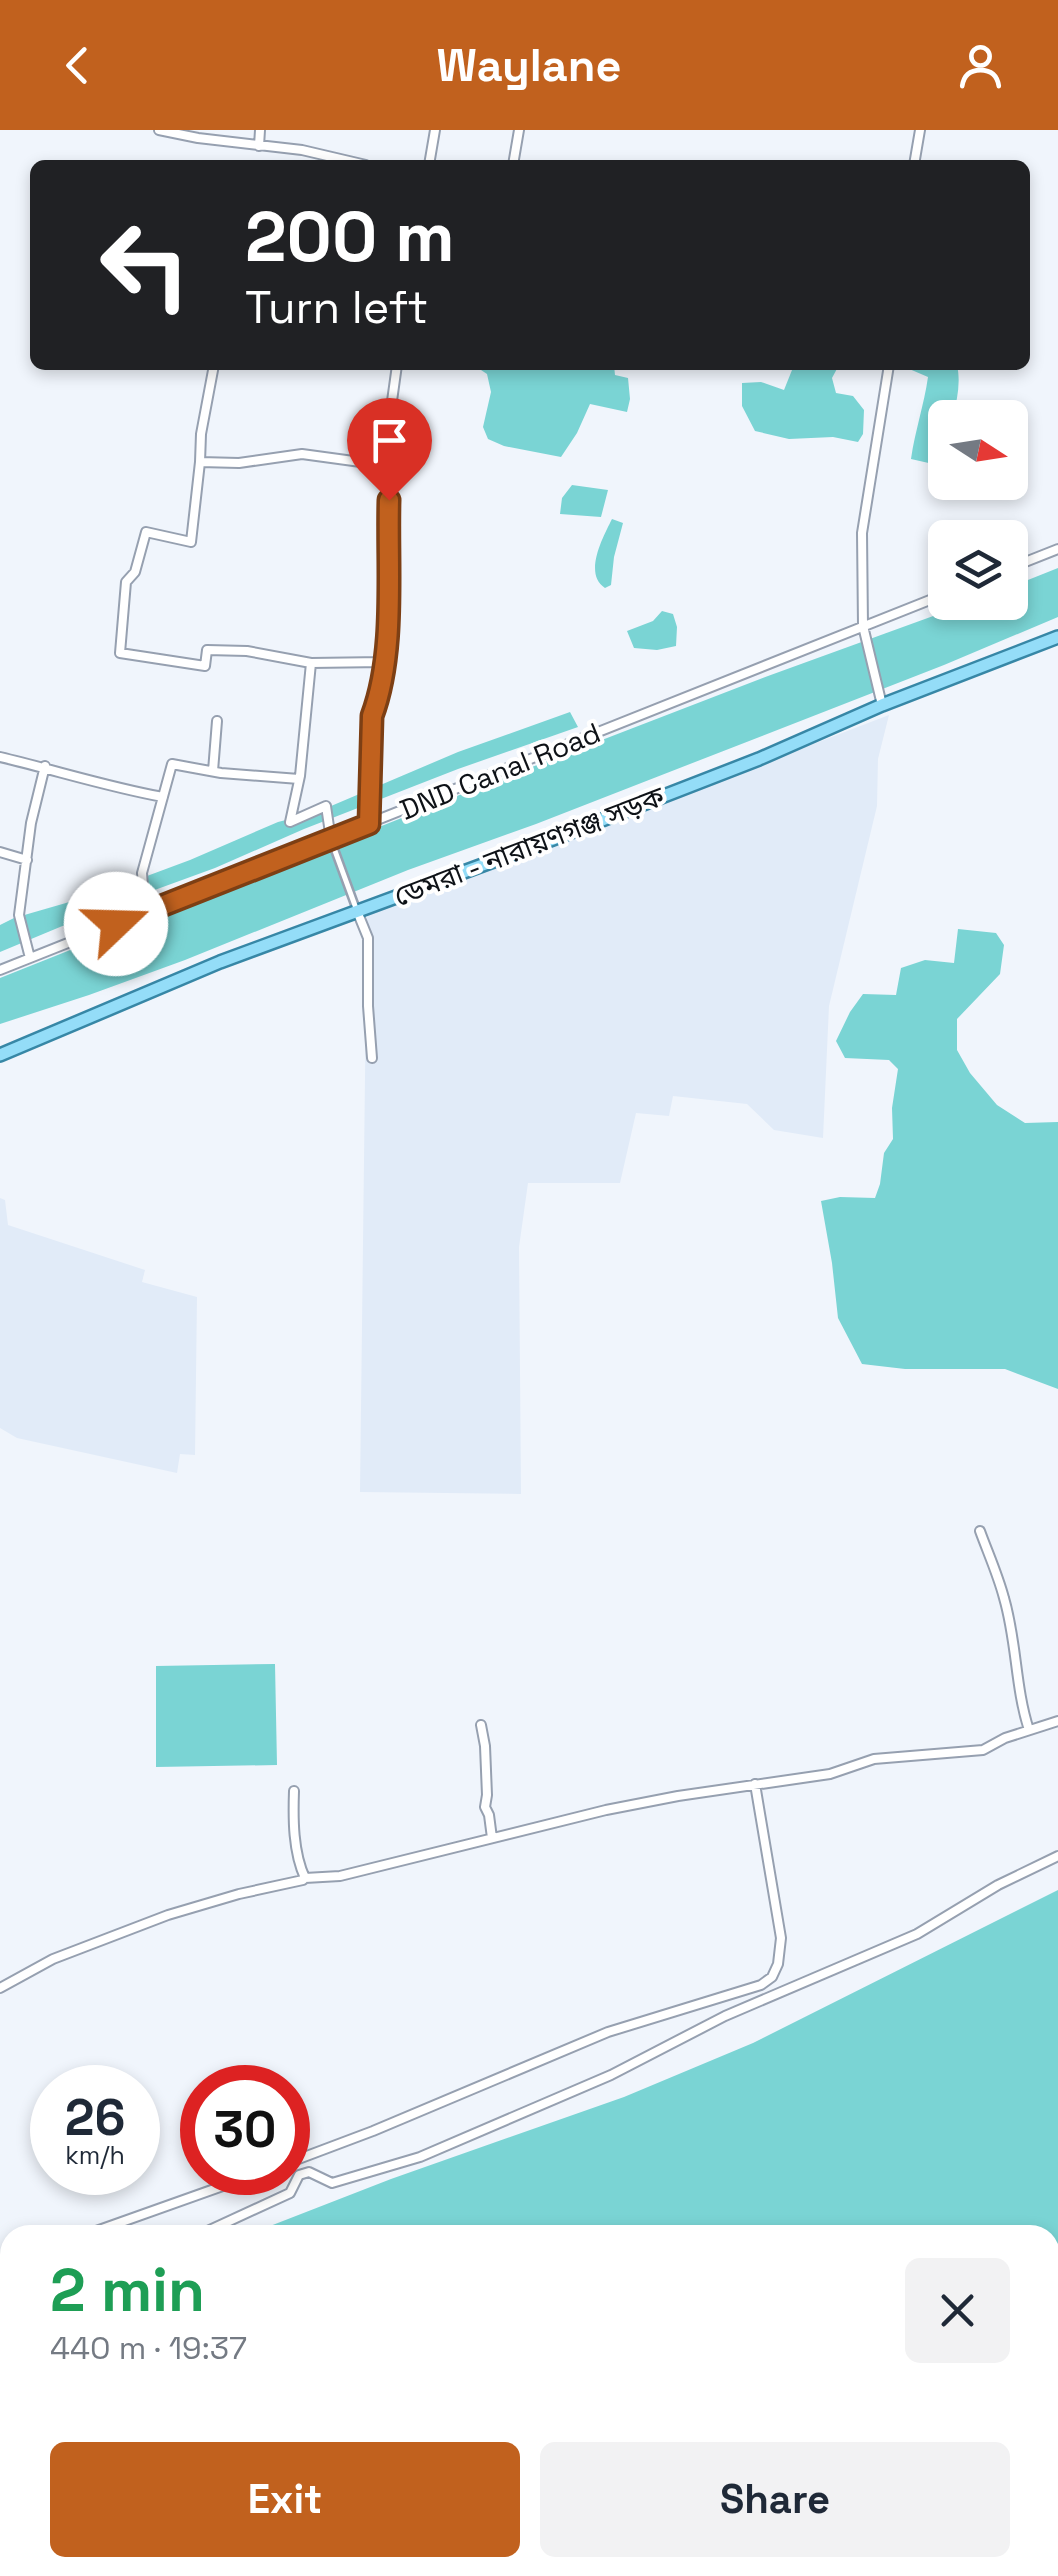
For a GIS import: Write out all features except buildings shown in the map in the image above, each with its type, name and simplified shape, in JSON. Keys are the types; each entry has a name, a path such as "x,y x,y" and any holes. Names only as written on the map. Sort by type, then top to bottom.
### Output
{"main road":[{"name":"ডেমরা - নারায়ণগঞ্জ সড়ক","path":"0,1055 220,962 553,839 759,759 882,704 1058,637"}],"street":[{"path":"160,130 302,150 345,160"},
{"path":"259,146 260,130"},
{"path":"430,160 435,130"},
{"path":"514,160 520,130"},
{"path":"915,160 920,130"},
{"path":"213,370 201,434 191,542 146,532 135,572 126,582 120,653 205,666 207,650 247,650 311,663 383,662"},
{"path":"369,824 372,716 378,699 389,601 395,370"},
{"path":"882,704 864,626 862,533 888,370"},
{"path":"200,462 239,463 302,454 390,466"},
{"path":"1028,561 1058,549"},
{"name":"DND Canal Road","path":"0,970 928,601"},
{"path":"311,663 299,778 290,822 326,806 331,840 368,938 372,1058"},
{"path":"214,771 217,721"},
{"path":"0,757 164,797"},
{"path":"145,913 142,872 172,764 299,778"},
{"path":"30,958 20,914 30,823 45,766"},
{"path":"0,852 27,860"},
{"path":"980,1530 1004,1599 1020,1704 1029,1730"},
{"path":"0,1988 52,1959 168,1914 240,1894 305,1878 340,1876 606,1810 830,1774 885,1758 983,1750 1058,1720"},
{"path":"481,1725 485,1807 492,1838"},
{"path":"310,2155 608,2032 761,1986 772,1977 781,1938 755,1784"},
{"path":"294,1791 296,1839 305,1878"},
{"path":"221,2225 290,2193 298,2175 310,2172 332,2183 420,2157 611,2075 725,2016 917,1934 998,1885 1058,1856"},
{"path":"113,2225 197,2195"}],"shaded area":[{"path":"889,715 878,759 877,806 829,1006 823,1138 774,1130 747,1104 673,1096 669,1116 636,1113 620,1183 528,1183 519,1247 521,1494 360,1492 367,912"},
{"path":"0,1198 5,1200 8,1225 145,1270 142,1282 197,1297 195,1455 180,1454 177,1473 17,1438 0,1428"}],"water":[{"path":"481,370 614,370 615,375 628,378 630,399 627,412 590,404 561,457 488,439 483,427 491,392 487,374"},
{"path":"792,370 836,370 832,378 836,393 853,396 864,410 863,434 858,442 833,437 789,439 755,431 742,406 742,383 761,382 784,390"},
{"path":"912,370 958,370 957,400 928,400 928,463 911,459 928,377"},
{"path":"572,485 608,490 601,517 560,514 562,498"},
{"path":"612,519 623,523 611,585 605,588 599,582 595,565"},
{"path":"1058,568 1058,617 185,960 0,1024 0,978 467,792 928,618 1028,620 1028,580"},
{"path":"662,611 673,614 676,646 657,650 634,648 627,631 653,621"},
{"path":"570,712 578,727 458,769 0,952 0,925 14,918 104,892 278,822 317,812 458,752"},
{"path":"958,929 996,933 1004,945 1000,974 957,1019 957,1050 970,1073 997,1105 1025,1123 1058,1122 1058,1389 1005,1369 905,1369 862,1364 838,1318 821,1201 875,1198 884,1153 893,1139 892,1108 898,1069 889,1060 845,1058 836,1041 863,994 896,995 901,968 925,960 954,963"},
{"path":"275,1664 277,1765 156,1767 156,1666"},
{"path":"1058,1890 1058,2225 273,2225 624,2097 753,2043"}],"route":[{"path":"116,924 369,824 372,716 378,699 389,601 389,500"}]}
